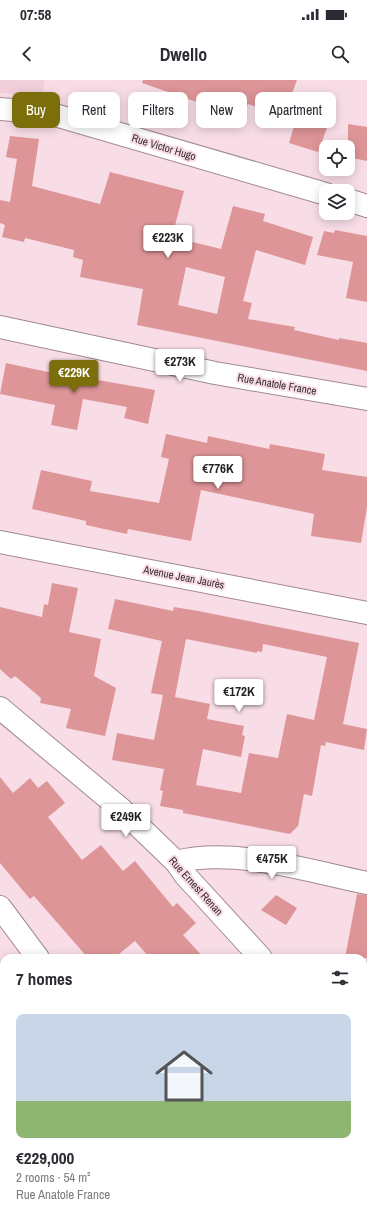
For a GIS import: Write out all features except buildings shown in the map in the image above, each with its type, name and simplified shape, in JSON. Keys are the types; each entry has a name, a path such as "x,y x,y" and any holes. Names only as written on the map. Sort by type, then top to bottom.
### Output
{"street":[{"name":"Rue Victor Hugo","path":"0,109 48,112 319,192"},
{"path":"355,202 367,206"},
{"name":"Rue Anatole France","path":"0,327 215,373 367,399"},
{"name":"Avenue Jean Jaurès","path":"0,542 367,612"},
{"name":"Rue Ernest Renan","path":"0,708 121,810 176,862 185,875 257,954"},
{"path":"176,862 192,858 214,857 270,862 367,883"},
{"path":"0,907 35,954"}],"shaded area":[{"path":"0,80 45,80 43,92 0,93"}]}
